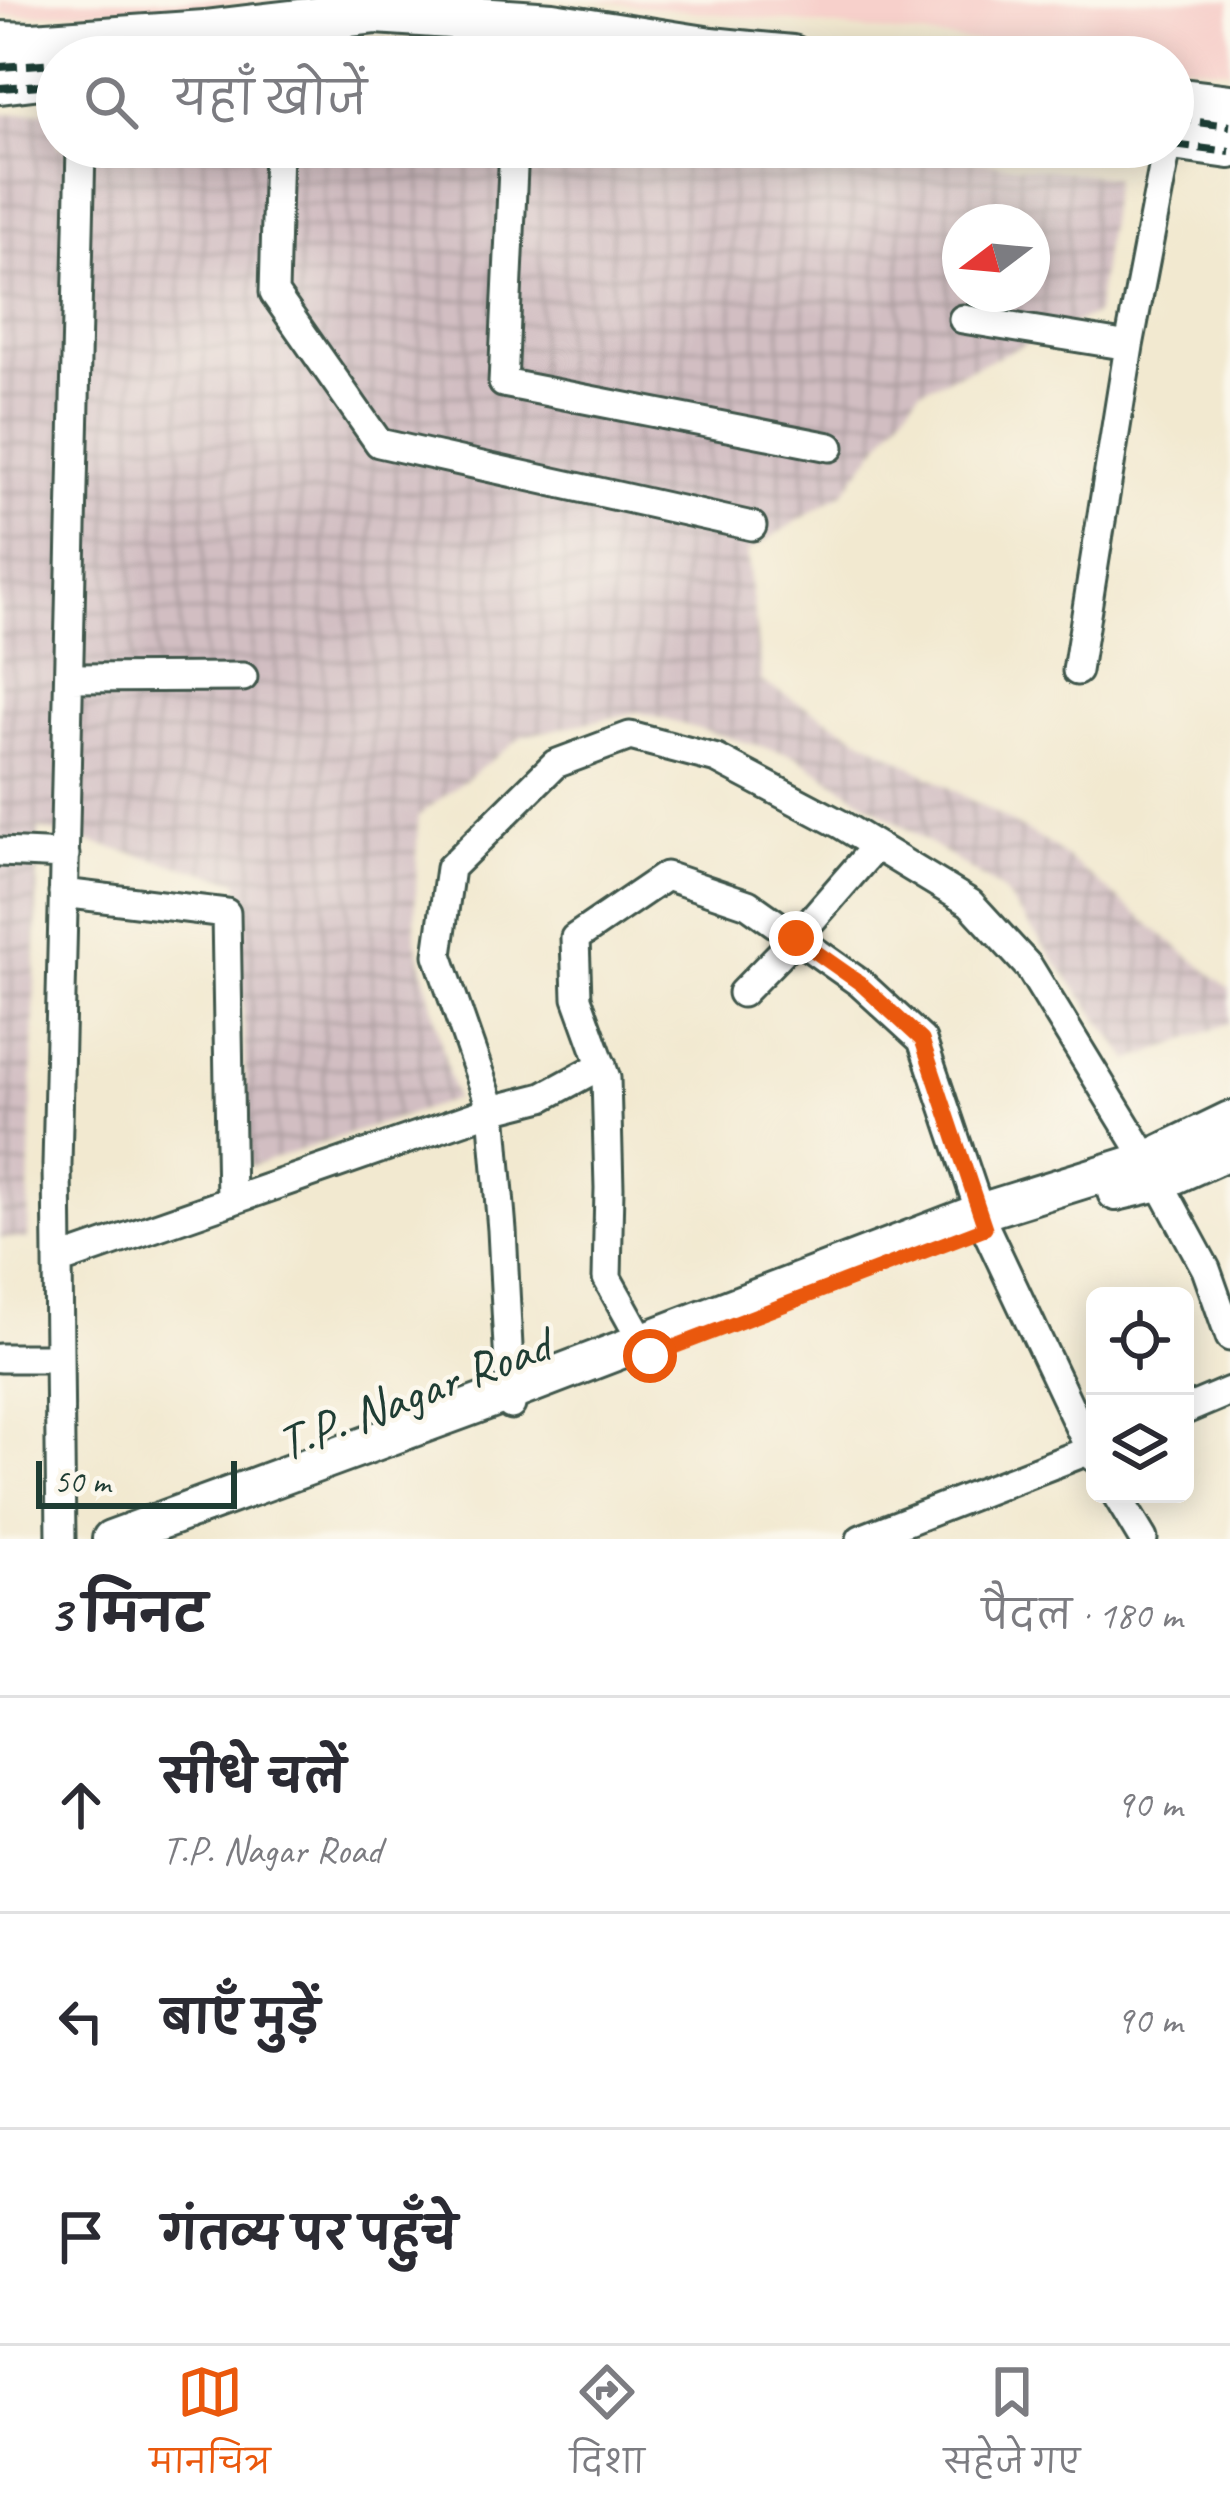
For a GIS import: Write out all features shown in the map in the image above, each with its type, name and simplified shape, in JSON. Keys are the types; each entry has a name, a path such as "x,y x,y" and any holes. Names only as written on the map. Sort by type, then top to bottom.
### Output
{"main road":[{"path":"148,36 305,25 376,12 552,24 628,36"},
{"path":"0,43 36,44"},
{"path":"0,82 36,78"},
{"path":"1194,102 1230,106"},
{"path":"1194,142 1230,147"},
{"path":"1154,1171 1230,1120"},
{"name":"T.P. Nagar Road","path":"174,1539 511,1401 982,1220 1013,1216 1230,1150"},
{"path":"111,1539 511,1401 642,1341 982,1220"}],"street":[{"path":"61,1539 57,1165 81,168"},
{"path":"277,168 274,293 379,443 752,526"},
{"path":"513,168 503,383 830,447"},
{"path":"1077,671 1163,168"},
{"path":"963,319 1129,346"},
{"path":"69,678 243,676"},
{"path":"511,1401 492,1110 438,955 451,868 556,764 630,736 717,759 970,903 1029,967 1218,1273 1230,1337"},
{"path":"742,993 876,846"},
{"path":"0,852 65,855"},
{"path":"642,1341 607,1278 606,1078 577,998 575,938 666,877 748,904 860,983 922,1040 982,1220 1086,1437"},
{"path":"64,893 226,913 231,1201"},
{"path":"58,1261 543,1096 602,1065"},
{"path":"0,1358 59,1358"},
{"path":"1194,1405 1230,1390"},
{"path":"861,1539 1086,1455"},
{"path":"1108,1539 1137,1529 1121,1503"}],"shaded area":[{"path":"0,0 310,0 0,16"},
{"path":"590,0 1230,0 1230,70 1194,66 1194,36 921,36"},
{"path":"36,111 36,168 1035,168 1114,177 1096,314 920,390 843,493 747,552 762,682 1051,845 1230,989 1230,1023 1130,1061 1003,891 795,756 638,712 523,736 418,816 415,935 455,1099 249,1167 238,881 39,829 28,1239 0,1238 0,114"}],"railway":[{"path":"0,67 36,64"},
{"path":"0,88 36,85"},
{"path":"1194,122 1230,126"},
{"path":"1194,148 1230,152"}],"route":[{"path":"650,1356 985,1228 922,1040 860,983 796,938"}]}
